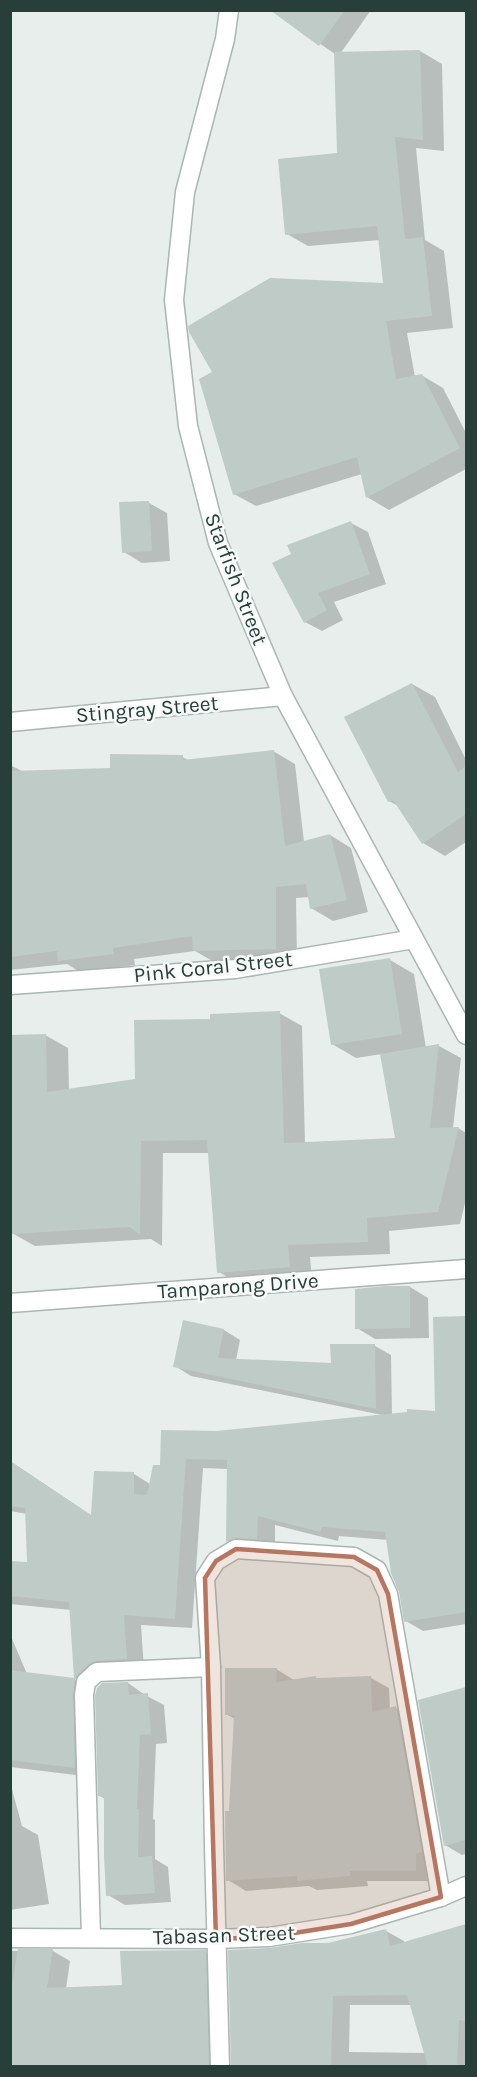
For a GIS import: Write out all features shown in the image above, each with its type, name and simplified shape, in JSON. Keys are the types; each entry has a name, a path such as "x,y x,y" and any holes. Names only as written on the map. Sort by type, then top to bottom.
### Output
{"street":[{"name":"Starfish Street","path":"229,10 225,39 184,192 174,300 188,426 218,543 283,696 466,1035"},
{"name":"Stingray Street","path":"10,722 283,696"},
{"name":"Pink Coral Street","path":"10,985 235,969 414,939"},
{"name":"Tamparong Drive","path":"10,1303 466,1269"},
{"path":"220,2067 211,1667 205,1578 216,1561 236,1550 354,1557 377,1570 388,1594 441,1897"},
{"path":"91,1937 84,1695 86,1682 97,1672 211,1667"},
{"name":"Tabasan Street","path":"10,1938 269,1937 351,1924 441,1897 466,1886"}],"highlighted area":[{"path":"236,1549 354,1557 377,1570 388,1594 441,1897 351,1924 269,1937 216,1939 205,1578 216,1561"}],"building":[{"path":"270,10 345,10 319,46"},
{"path":"420,50 423,140 395,137 405,239 423,237 432,316 386,321 396,379 422,374 460,448 366,498 357,457 233,495 199,379 212,372 189,332 188,326 270,278 383,283 377,226 285,235 278,159 337,153 334,52"},
{"path":"149,501 152,551 122,553 119,502"},
{"path":"351,521 370,574 318,593 327,610 304,623 272,563 291,554 287,545"},
{"path":"412,683 458,772 466,766 466,814 422,844 393,800 388,802 344,717"},
{"path":"274,750 285,846 330,834 347,900 310,909 306,884 276,887 276,949 193,951 192,936 113,948 114,954 58,961 57,951 10,957 10,771 110,768 110,754 183,755 183,760"},
{"path":"390,958 402,1034 331,1045 319,969"},
{"path":"280,1011 284,1143 395,1138 380,1054 439,1044 430,1128 459,1127 438,1212 367,1218 368,1242 288,1245 290,1267 217,1273 207,1140 141,1141 140,1235 130,1227 10,1234 10,1035 46,1034 47,1092 135,1079 134,1020 210,1019 210,1014"},
{"path":"410,1286 410,1328 355,1329 355,1289"},
{"path":"466,1316 466,1612 404,1622 399,1592 391,1573 385,1532 322,1527 320,1532 258,1516 257,1539 237,1538 226,1542 227,1460 186,1459 175,1619 124,1615 127,1659 96,1661 78,1674 73,1695 75,1768 10,1760 10,1670 74,1678 69,1602 10,1596 10,1561 27,1562 25,1508 10,1506 10,1461 91,1515 94,1471 134,1472 134,1494 147,1495 153,1465 160,1465 161,1430 217,1431 407,1412 407,1409 435,1411 433,1317"},
{"path":"183,1320 224,1329 218,1358 331,1363 330,1344 375,1344 376,1409 173,1367"},
{"path":"225,1668 277,1668 276,1682 316,1676 316,1678 371,1676 372,1712 396,1706 422,1852 416,1854 416,1871 350,1871 350,1876 297,1881 297,1876 226,1881 225,1811 229,1811 234,1715 225,1715"},
{"path":"128,1682 129,1695 148,1693 151,1734 140,1735 138,1857 152,1856 155,1893 106,1896 104,1797 98,1796 95,1696 97,1688 102,1683"},
{"path":"466,1687 466,1840 444,1846 418,1700"},
{"path":"466,1924 466,2021 459,2020 457,2067 428,2067 407,1995 333,1996 331,2067 231,2067 228,1950 269,1948 302,1943 328,1943 386,1929 390,1946"},
{"path":"18,1949 53,1949 47,1988 122,1985 120,1951 206,1950 209,2067 11,2067 10,1998"}]}
